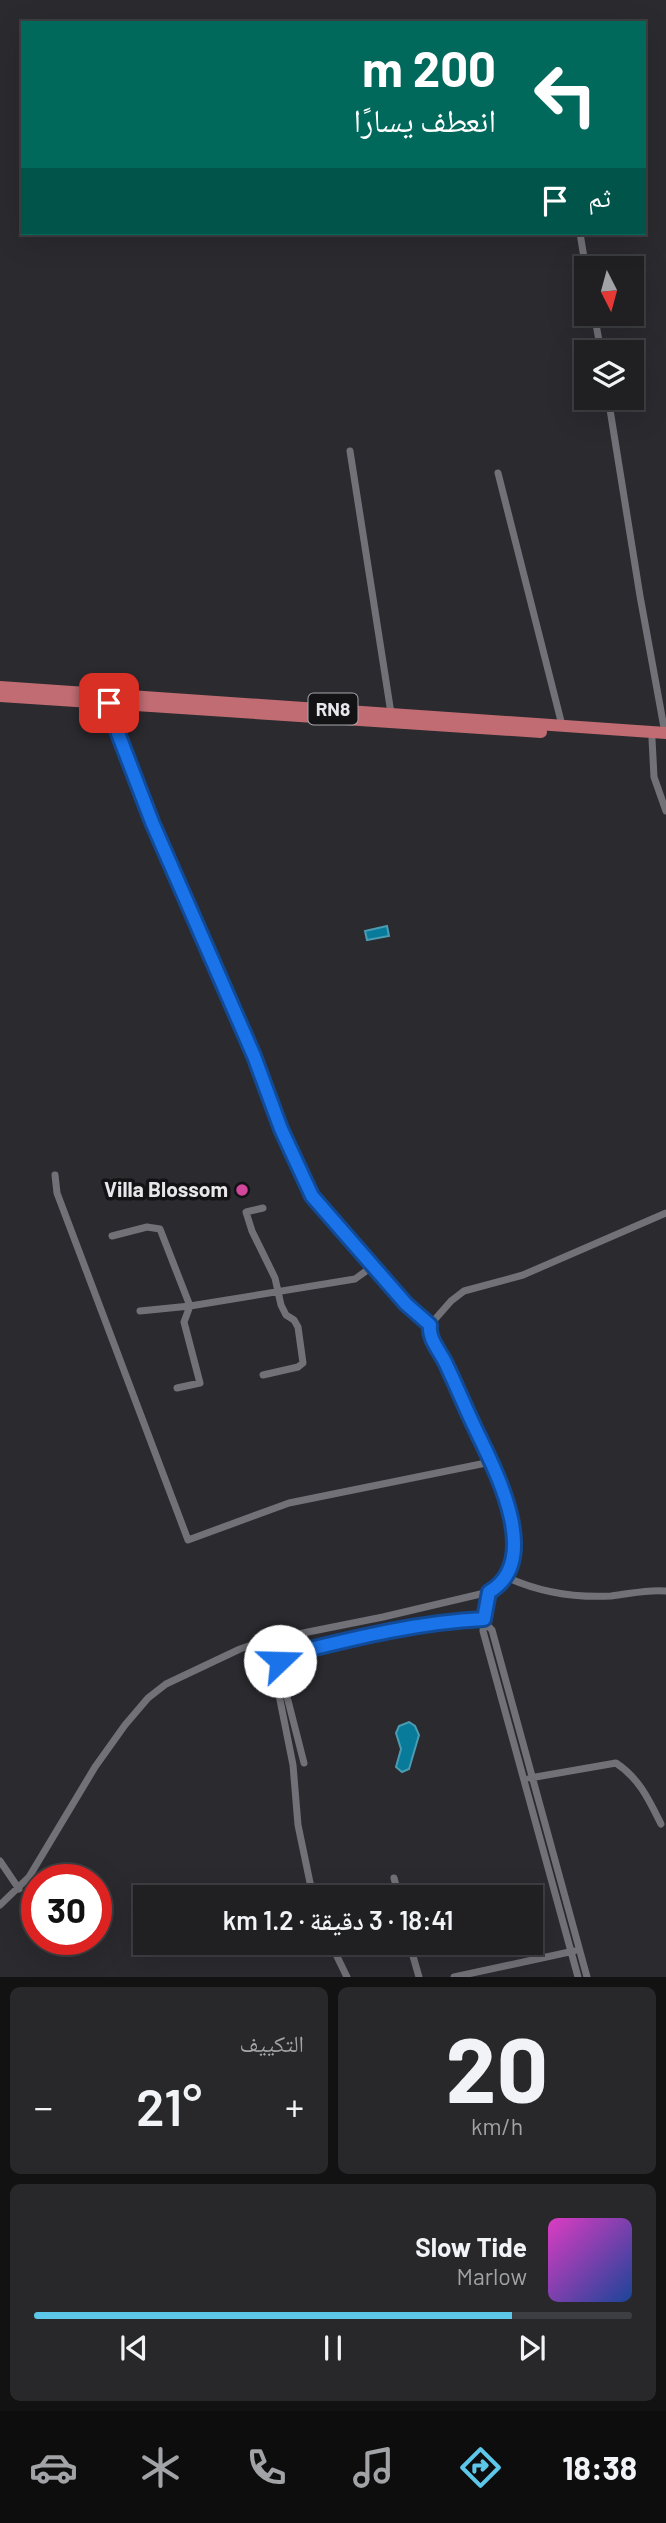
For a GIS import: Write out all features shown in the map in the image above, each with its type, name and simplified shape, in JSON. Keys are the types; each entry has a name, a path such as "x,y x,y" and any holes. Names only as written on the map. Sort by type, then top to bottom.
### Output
{"highway":[{"name":"RN8","path":"0,687 666,733"},
{"name":"RN8","path":"0,696 666,740"}],"street":[{"path":"580,235 584,256"},
{"path":"610,410 640,596 666,733"},
{"path":"350,451 391,713"},
{"path":"498,473 562,725"},
{"path":"109,703 111,715 152,822 254,1056 270,1105 312,1196 406,1304 430,1325"},
{"path":"652,739 654,777 666,811"},
{"path":"55,1175 57,1193 188,1541 289,1503 491,1462"},
{"path":"263,1208 246,1212 279,1292 281,1305 286,1315 294,1320 298,1327 303,1363 298,1367 263,1375"},
{"path":"0,1905 19,1889 42,1858 95,1767 125,1725 148,1698 166,1684 263,1641 383,1617 497,1588 509,1570 512,1559 513,1526 504,1488 429,1333 430,1325 450,1301 464,1291 523,1275 666,1213"},
{"path":"111,1236 148,1227 160,1229 190,1306 184,1322 200,1383 177,1388"},
{"path":"140,1311 190,1306 355,1279 373,1266"},
{"path":"504,1576 534,1589 558,1594 609,1596 650,1590 666,1591"},
{"path":"484,1621 489,1592"},
{"path":"304,1763 282,1677 281,1657 439,1622 484,1621 492,1630 578,1977"},
{"path":"263,1641 278,1690 293,1765 297,1817 311,1885"},
{"path":"530,1778 616,1763 644,1790 661,1824"},
{"path":"530,1778 587,1977"},
{"path":"0,1861 19,1889"},
{"path":"394,1878 396,1885"},
{"path":"454,1977 581,1950"},
{"path":"336,1955 347,1977"},
{"path":"413,1955 419,1977"}],"water":[{"path":"387,926 389,936 367,940 365,931"},
{"path":"409,1722 415,1726 419,1735 409,1769 402,1772 396,1767 401,1749 396,1733 399,1726"}],"place":[{"name":"Villa Blossom","path":"242,1190"}],"route":[{"path":"109,703 111,715 152,822 254,1056 270,1105 312,1196 406,1304 430,1325 429,1333 504,1488 513,1526 509,1570 497,1588 489,1592 484,1619 439,1622 344,1641 286,1655 281,1657 280,1661"}]}
